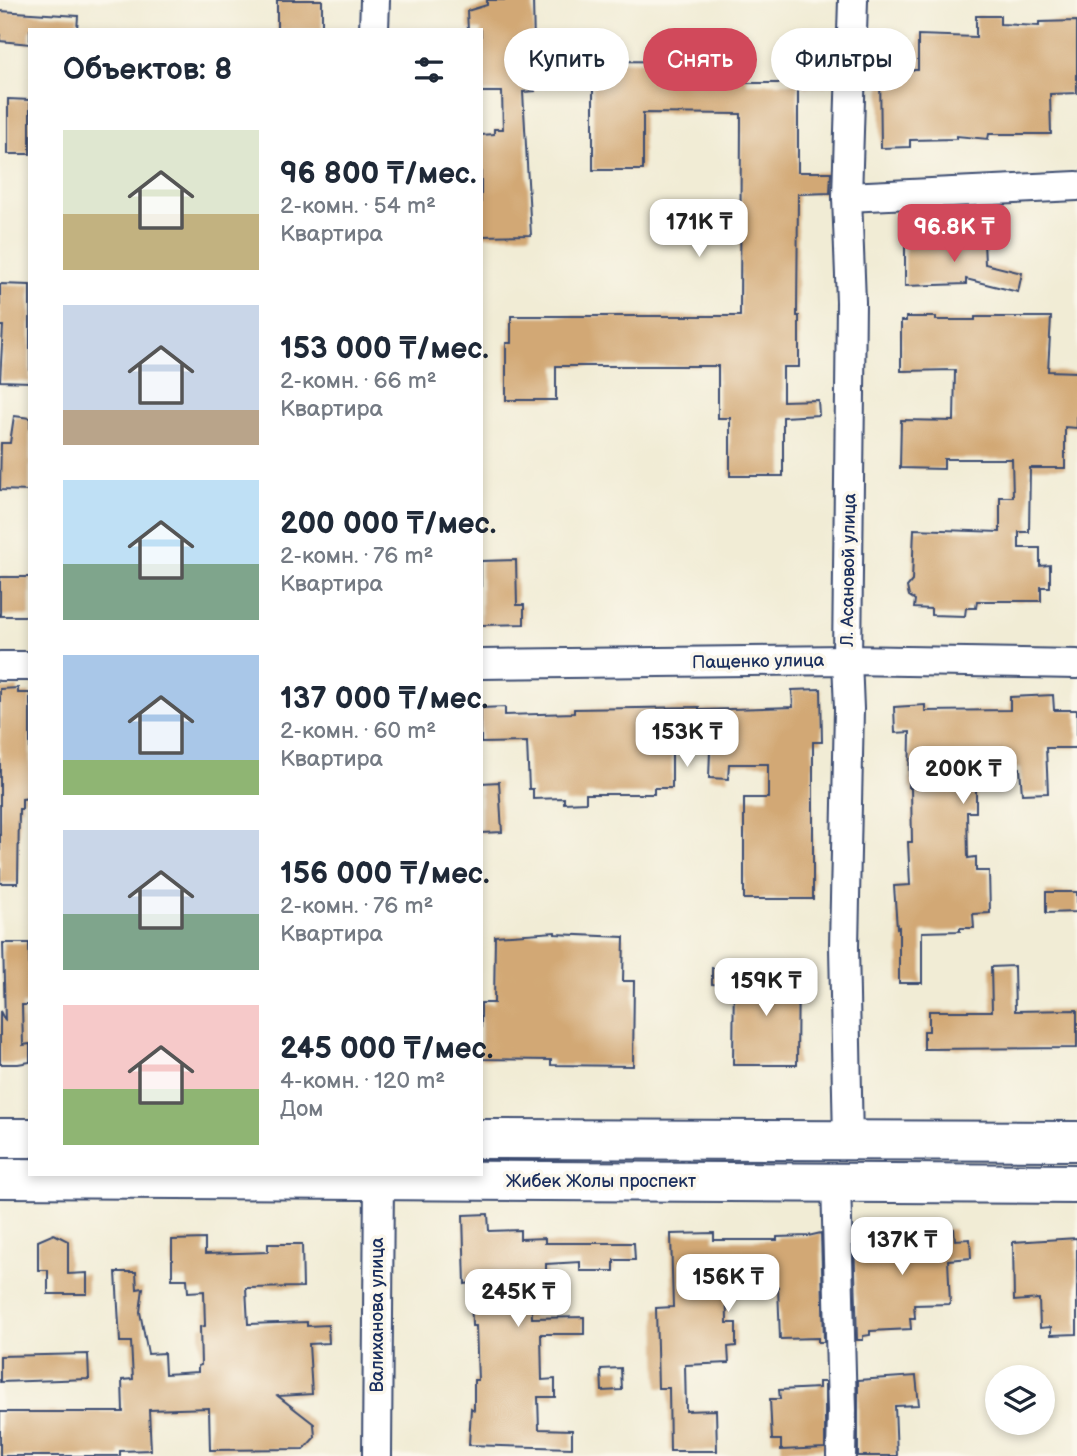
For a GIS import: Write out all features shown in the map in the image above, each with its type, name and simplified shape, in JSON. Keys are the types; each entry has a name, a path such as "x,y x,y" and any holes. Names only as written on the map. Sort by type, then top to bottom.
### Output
{"highway":[{"path":"0,1138 28,1138"},
{"path":"483,1139 1077,1141"},
{"name":"Жибек Жолы проспект","path":"0,1178 379,1177 1077,1184"}],"street":[{"path":"374,28 375,0"},
{"name":"Л. Асановой улица","path":"848,1141 844,946 849,709 847,660 851,302 847,197 853,0"},
{"path":"847,197 1077,186"},
{"name":"Пащенко улица","path":"483,664 847,660 1077,664"},
{"path":"0,666 28,666"},
{"name":"Валиханова улица","path":"377,1456 379,1177"},
{"path":"836,1182 841,1456"}],"building":[{"path":"277,0 322,0 322,28 277,28"},
{"path":"487,0 533,0 534,28 504,28 504,91 535,91 523,92 531,235 483,236 483,135 494,134 494,129 503,129 502,92 483,92 483,28 468,28 467,11 487,5"},
{"path":"0,11 78,16 77,28 28,28 28,44 0,41"},
{"path":"976,16 1000,16 1000,24 1039,26 1039,22 1077,21 1077,93 1050,94 1051,134 989,134 988,139 957,136 957,139 910,140 910,147 881,148 880,91 916,91 918,35 976,37"},
{"path":"629,61 643,61 643,91 757,91 757,83 771,83 771,91 798,91 798,172 831,172 830,193 798,194 799,367 783,367 783,401 818,400 819,415 783,417 783,476 730,476 730,418 718,418 718,366 556,366 556,400 506,400 506,343 511,343 511,316 740,316 741,114 643,113 643,170 593,170 593,91 629,91"},
{"path":"8,99 28,100 28,154 8,154"},
{"path":"948,232 951,242 984,241 985,264 1022,273 1018,292 966,279 966,284 905,286 905,246 922,245 922,233"},
{"path":"0,284 28,285 28,382 0,381 3,326 0,326"},
{"path":"906,317 975,320 975,317 1051,317 1048,371 1077,372 1077,428 1065,427 1065,468 1030,468 1029,532 1019,532 1019,548 1040,548 1040,566 1050,565 1050,587 1041,587 1041,601 977,601 976,608 966,608 965,616 931,615 931,609 914,608 915,600 909,596 907,587 912,581 914,529 1000,532 1000,497 1013,497 1012,459 944,459 944,469 900,468 901,420 954,421 955,370 901,371 901,321 906,321"},
{"path":"14,416 28,418 28,491 0,490 1,443 10,443"},
{"path":"516,560 517,605 524,605 524,624 483,625 483,561"},
{"path":"0,577 28,577 28,616 0,616"},
{"path":"18,688 18,693 28,693 28,798 22,799 22,809 19,809 18,883 0,883 0,689"},
{"path":"821,689 822,742 813,742 813,899 744,899 744,798 768,798 768,764 729,764 728,779 709,778 710,751 672,751 672,788 654,788 654,794 586,794 586,802 564,803 564,798 533,799 533,789 529,789 527,742 483,743 483,708 505,707 505,715 574,713 574,709 699,707 699,710 793,707 792,690"},
{"path":"1053,695 1054,710 1077,710 1077,748 1046,748 1048,793 1022,794 1020,768 976,770 976,812 967,812 968,858 976,857 976,871 989,871 990,913 973,914 974,928 922,932 922,983 899,983 899,927 897,928 894,886 910,885 908,842 912,842 910,732 895,733 894,707 925,705 925,711 1010,710 1010,697"},
{"path":"499,782 502,832 483,833 483,783"},
{"path":"1046,892 1077,892 1077,912 1046,913"},
{"path":"555,932 624,937 623,981 634,981 633,1066 551,1065 551,1060 483,1059 483,1003 494,1003 495,936"},
{"path":"3,943 28,943 28,1005 22,1005 23,1045 28,1044 28,1062 0,1064 0,1011 5,1021"},
{"path":"773,966 798,967 797,1065 733,1065 734,973 773,973"},
{"path":"1014,966 1015,1011 1077,1010 1077,1048 924,1049 924,1031 929,1031 929,1011 992,1011 991,967"},
{"path":"712,968 733,968 733,985 712,984"},
{"path":"488,1214 489,1231 520,1230 520,1239 545,1238 545,1243 634,1243 635,1260 614,1260 614,1271 580,1271 580,1262 546,1264 546,1278 531,1278 532,1318 584,1317 584,1334 541,1334 542,1380 555,1379 555,1397 538,1397 539,1429 572,1430 572,1448 469,1445 471,1408 474,1410 474,1380 478,1380 471,1283 465,1284 463,1215"},
{"path":"954,1229 955,1240 970,1239 971,1258 948,1260 950,1304 914,1305 915,1318 910,1318 911,1329 870,1331 870,1335 863,1336 863,1340 857,1340 854,1238 902,1233 923,1239 923,1230"},
{"path":"714,1233 714,1240 777,1240 777,1237 821,1233 824,1342 818,1342 818,1338 780,1339 778,1287 764,1289 763,1269 726,1269 727,1323 736,1323 736,1346 728,1347 729,1363 685,1365 686,1411 716,1410 717,1451 670,1451 669,1388 658,1388 656,1308 673,1307 671,1234"},
{"path":"54,1234 68,1241 68,1274 87,1273 87,1294 48,1294 48,1270 38,1270 38,1241"},
{"path":"1077,1238 1077,1334 1051,1335 1051,1327 1040,1328 1039,1299 1014,1301 1013,1242"},
{"path":"205,1239 205,1254 268,1252 268,1244 302,1244 303,1287 246,1288 248,1324 307,1322 307,1326 328,1325 329,1343 309,1344 312,1394 278,1396 314,1424 315,1437 304,1449 210,1450 209,1408 149,1410 151,1450 120,1451 120,1456 0,1456 0,1412 123,1412 122,1380 133,1379 131,1342 120,1342 116,1272 136,1272 137,1289 143,1288 140,1312 148,1354 164,1353 165,1374 198,1372 198,1366 201,1365 200,1327 205,1326 204,1291 188,1292 187,1279 172,1279 172,1240"},
{"path":"88,1354 89,1379 0,1382 0,1356"},
{"path":"621,1368 622,1390 602,1391 601,1369"},
{"path":"916,1376 919,1405 895,1406 897,1456 858,1456 858,1380"},
{"path":"819,1382 825,1382 825,1448 781,1450 781,1440 772,1440 770,1399 780,1399 779,1390 819,1388"}]}
